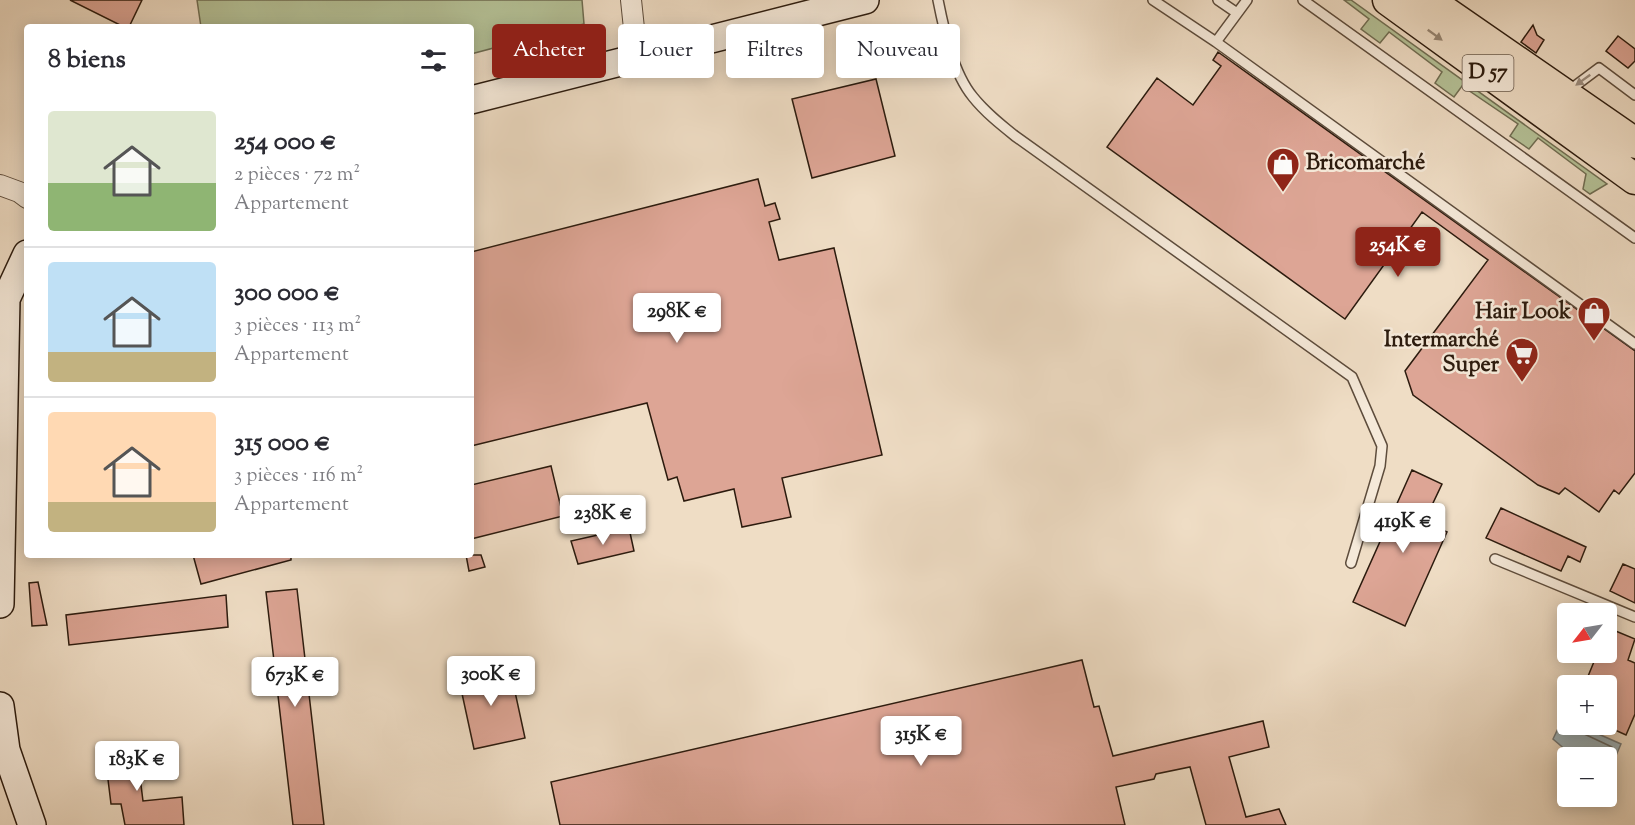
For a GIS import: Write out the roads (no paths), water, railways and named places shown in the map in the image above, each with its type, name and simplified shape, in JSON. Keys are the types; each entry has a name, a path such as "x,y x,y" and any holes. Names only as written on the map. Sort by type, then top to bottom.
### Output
{"main road":[{"name":"D 57","path":"1388,0 1635,179"},
{"name":"D 57","path":"1428,0 1635,143"},
{"path":"714,37 858,1"},
{"path":"474,99 618,62"},
{"path":"0,604 6,299 24,260"},
{"path":"0,706 6,750 32,825"}],"street":[{"path":"631,0 634,24"},
{"path":"0,184 24,196"}],"lane":[{"path":"938,0 950,48 960,74 972,96 991,116 1015,136 1352,377 1382,446 1380,466 1351,563"},
{"path":"1153,0 1216,42 1635,344"},
{"path":"1218,0 1237,13"},
{"path":"1216,42 1247,0"},
{"path":"1303,0 1635,238"},
{"path":"1564,93 1599,68 1635,95"},
{"path":"1495,558 1635,617"}],"water":[{"path":"1557,731 1557,735 1601,735 1621,744 1617,753 1617,747 1562,747 1553,739"}],"place":[{"name":"Bricomarché","path":"1283,193"},
{"name":"Hair Look","path":"1594,342"},
{"name":"Intermarché Super","path":"1522,383"}]}
